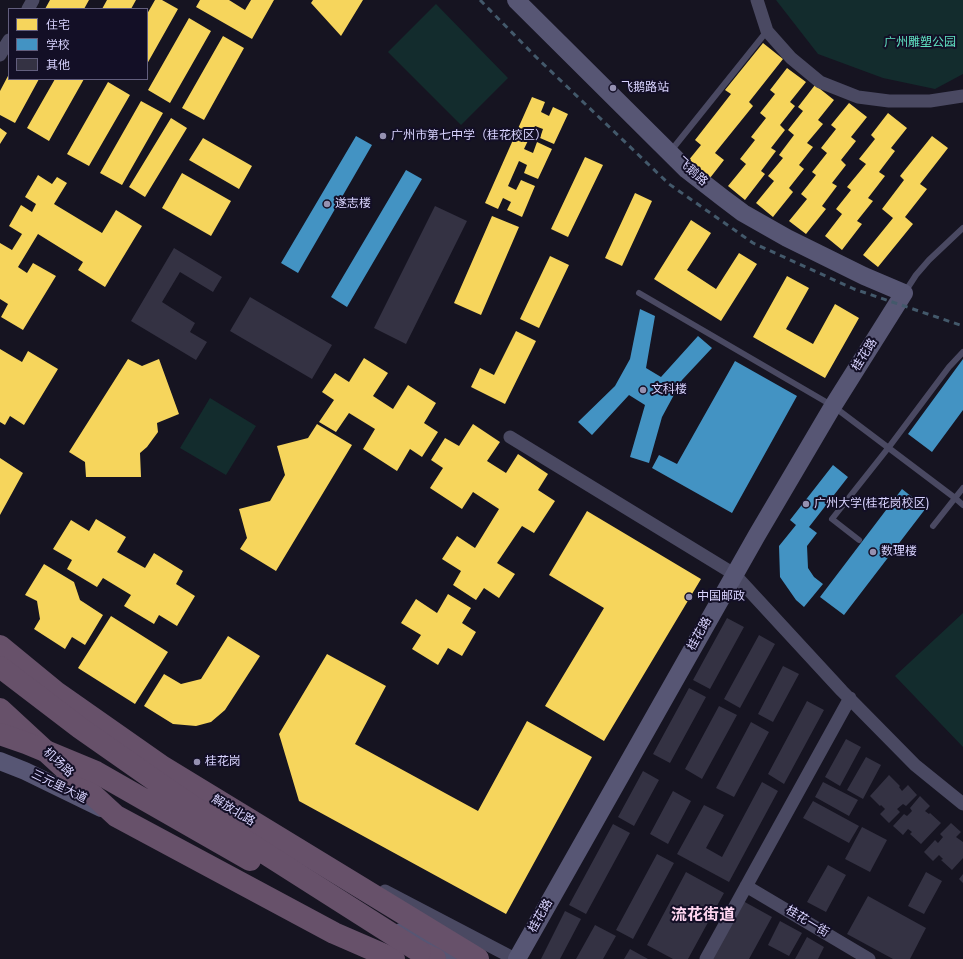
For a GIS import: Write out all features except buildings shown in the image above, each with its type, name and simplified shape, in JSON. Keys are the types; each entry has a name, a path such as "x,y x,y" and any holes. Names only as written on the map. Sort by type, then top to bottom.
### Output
{"highway":[{"name":"解放北路","path":"0,646 56,692 141,752 236,812 478,959"},
{"path":"0,667 80,728 180,798 428,956"},
{"name":"机场路","path":"0,709 116,816"},
{"path":"0,734 26,743 96,772 300,888 428,956"},
{"path":"141,752 126,757 117,769 113,782 113,798 116,816 373,953 394,959"}],"street":[{"name":"飞鹅路","path":"516,0 703,183 749,216 787,238 864,276 904,293"},
{"path":"757,0 767,31 791,58 820,82 858,97 889,101 923,101 963,96"},
{"path":"0,55 8,42"},
{"name":"桂花路","path":"516,959 734,574 833,406 904,293"},
{"path":"510,438 734,574 915,765 963,804"},
{"path":"706,959 850,698"},
{"name":"三元里大道","path":"0,761 58,786 116,816"},
{"path":"236,812 516,959"},
{"path":"232,840 373,919 409,936 473,959"},
{"name":"桂花一街","path":"746,886 869,959"}],"lane":[{"path":"670,152 767,31"},
{"path":"904,293 916,275 929,260 963,228"},
{"path":"639,293 833,406 963,505"},
{"path":"859,540 832,520 889,448 949,367 963,352"},
{"path":"933,526 963,488"}],"green space":[{"name":"广州雕塑公园","path":"776,0 963,0 963,74 935,89 883,78 818,54"},
{"path":"436,4 508,78 461,125 388,52"},
{"path":"210,398 256,426 226,475 180,448"},
{"path":"963,613 963,747 895,676"}],"railway":[{"path":"480,0 536,57 669,184 753,243 854,289 963,326"}],"place":[{"name":"飞鹅路站","path":"613,88"},
{"name":"广州市第七中学（桂花校区）","path":"383,136"},
{"name":"遂志楼","path":"327,204"},
{"name":"文科楼","path":"643,390"},
{"name":"广州大学(桂花岗校区)","path":"806,504"},
{"name":"数理楼","path":"873,552"},
{"name":"中国邮政","path":"689,597"},
{"name":"桂花岗","path":"197,762"}],"district":[{"name":"流花街道","path":"703,916"}]}
